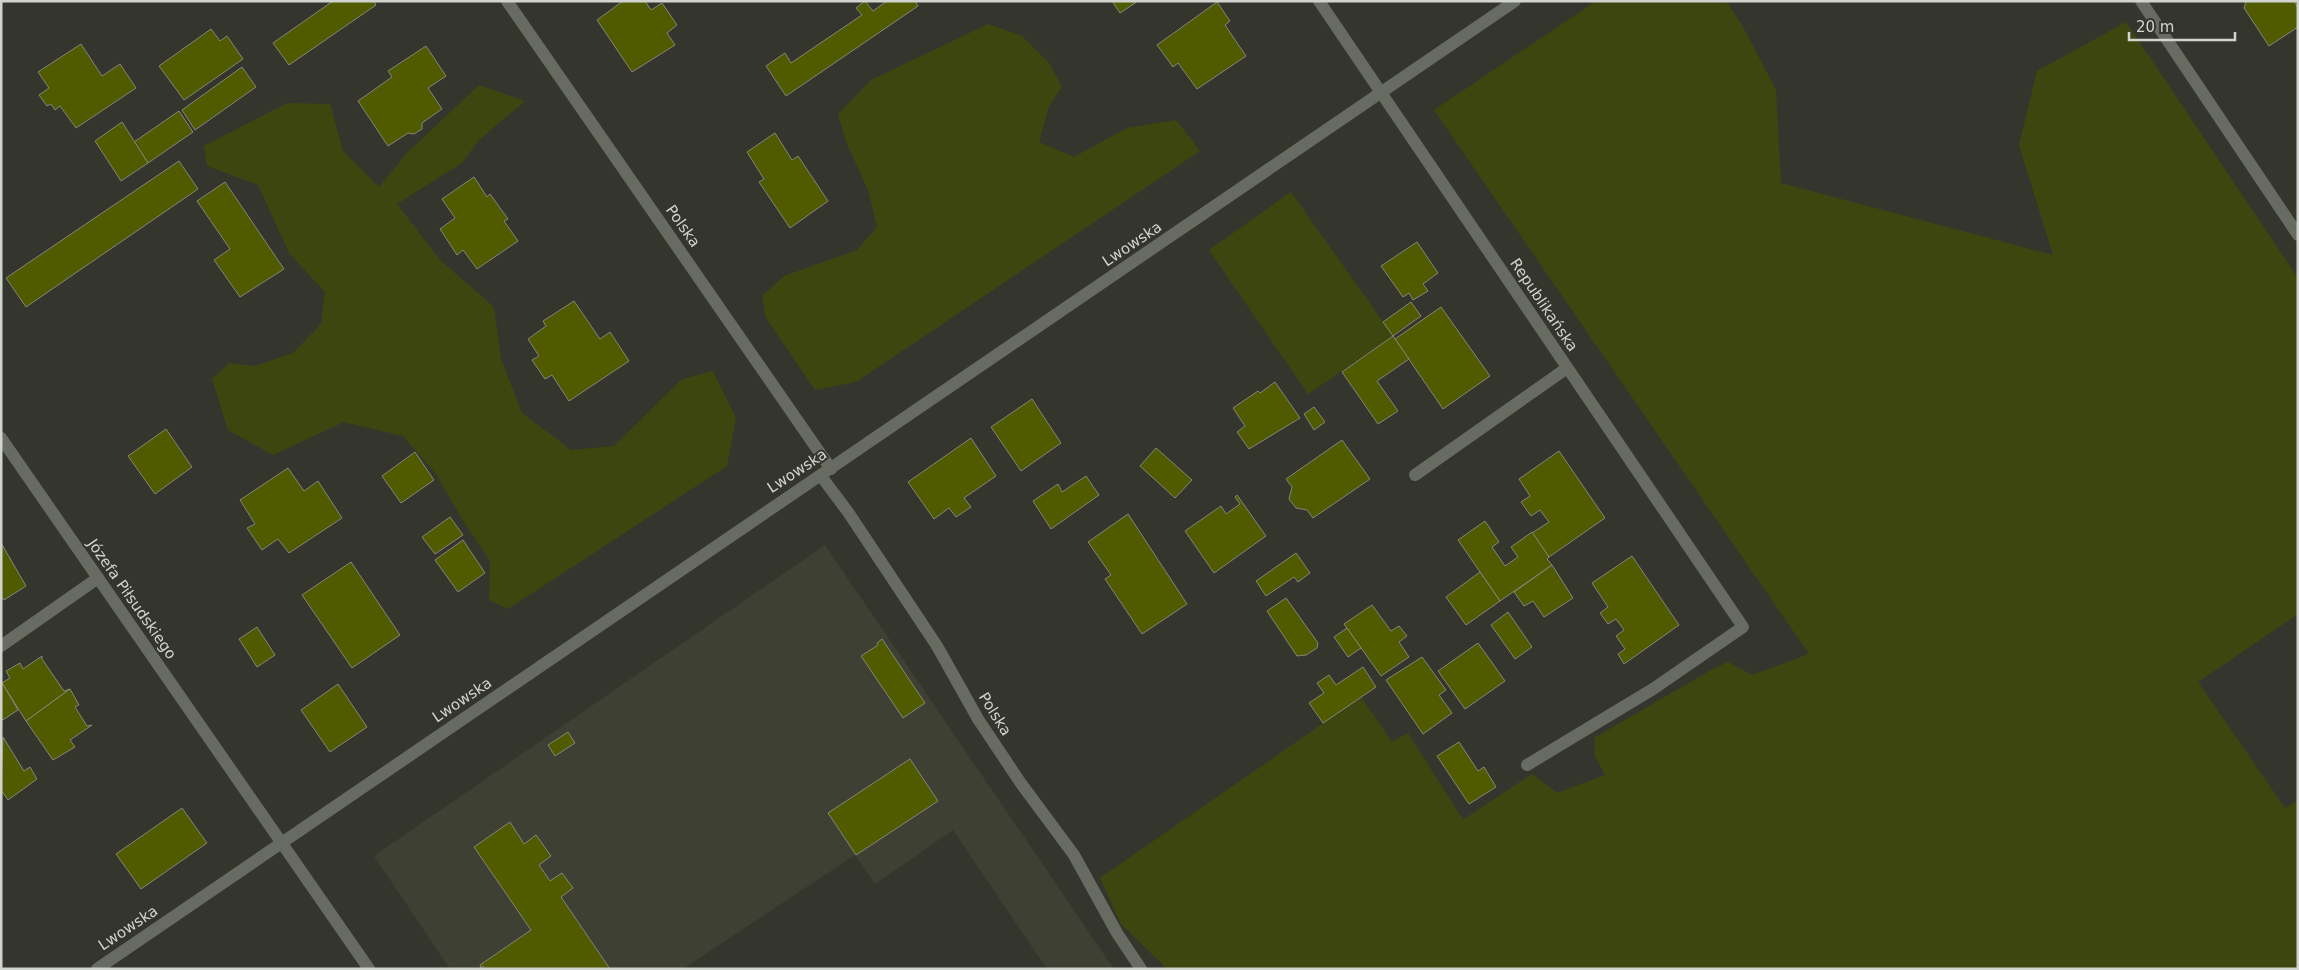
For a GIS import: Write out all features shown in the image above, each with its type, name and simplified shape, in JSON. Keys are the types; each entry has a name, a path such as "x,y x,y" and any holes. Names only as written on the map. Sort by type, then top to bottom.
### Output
{"street":[{"name":"Polska","path":"507,1 826,472 848,512 937,646 978,719 1020,782 1074,855 1117,933 1141,969"},
{"name":"Republikańska","path":"1319,1 1743,627 1652,689 1527,765"},
{"name":"Lwowska","path":"97,969 1515,1"},
{"path":"2141,1 2298,235"},
{"path":"1415,475 1566,368"},
{"name":"Józefa Piłsudskiego","path":"1,438 369,969"},
{"path":"1,646 98,578"}],"shaded area":[{"path":"825,545 1114,969 1047,969 953,830 875,884 855,855 683,969 450,969 374,856"}],"green space":[{"path":"1596,1 1726,1 1742,25 1776,90 1781,183 2053,255 2019,145 2037,71 2126,22 2298,278 2298,614 2198,682 2285,808 2298,800 2298,969 1167,969 1121,924 1100,878 1361,697 1392,742 1408,733 1463,820 1532,774 1557,793 1605,775 1595,756 1594,738 1711,670 1728,662 1752,675 1809,654 1434,110"},
{"path":"988,24 1022,36 1049,63 1062,87 1049,106 1039,142 1074,157 1127,128 1176,120 1200,151 856,382 815,390 766,318 762,296 784,276 857,250 877,227 868,190 847,144 838,114 871,80"},
{"path":"479,85 525,101 479,140 462,163 397,204 440,260 494,307 501,359 522,413 571,450 614,446 682,379 713,371 736,418 727,466 508,609 489,600 490,561 465,524 436,474 403,436 344,422 273,455 228,430 212,379 229,363 255,366 293,353 321,324 325,292 289,253 258,185 207,166 204,146 287,103 330,104 343,151 379,187 406,154"},
{"path":"1291,192 1393,336 1308,394 1209,250"}],"building":[{"path":"333,1 374,1 376,5 289,65 273,43"},
{"path":"623,1 645,1 651,10 662,3 677,25 667,33 675,45 632,72 597,20"},
{"path":"865,1 873,11 887,1 915,1 918,6 786,96 766,66 785,53 791,63 862,15 856,8"},
{"path":"1112,1 1138,1 1120,13"},
{"path":"2246,1 2294,1 2298,8 2298,27 2269,46 2244,8"},
{"path":"1217,2 1230,21 1225,25 1246,56 1197,89 1178,63 1173,67 1157,45"},
{"path":"211,29 220,41 227,36 243,59 184,100 159,66"},
{"path":"81,44 102,76 120,64 136,88 76,128 60,106 55,110 51,104 47,106 39,95 49,88 38,72"},
{"path":"426,46 446,76 428,88 442,109 422,123 422,129 414,134 408,133 388,146 358,101 392,77 388,71"},
{"path":"242,67 256,87 195,130 182,110"},
{"path":"179,111 193,132 148,163 134,142"},
{"path":"122,122 148,163 121,181 95,141"},
{"path":"775,133 792,160 798,156 828,201 790,228 759,182 764,179 747,152"},
{"path":"179,161 198,189 26,307 6,278"},
{"path":"474,177 487,197 490,194 508,219 504,221 518,241 477,269 463,250 457,255 440,229 455,218 442,199"},
{"path":"225,182 284,269 240,297 214,260 230,249 197,201"},
{"path":"1417,242 1438,273 1423,284 1428,291 1413,300 1409,293 1403,297 1381,266"},
{"path":"574,301 600,339 610,332 629,361 569,401 552,375 545,379 532,360 539,356 528,339 546,326 543,321"},
{"path":"1411,302 1421,316 1393,336 1383,322"},
{"path":"1441,307 1490,376 1443,409 1395,339"},
{"path":"1393,336 1409,359 1377,381 1398,411 1378,424 1342,372"},
{"path":"1275,382 1300,418 1249,449 1237,432 1245,426 1233,408"},
{"path":"1032,399 1061,443 1021,471 991,427"},
{"path":"1314,407 1325,422 1314,430 1304,414"},
{"path":"166,429 192,467 155,494 128,456"},
{"path":"971,438 996,476 964,498 971,507 956,517 949,508 934,519 908,482"},
{"path":"1342,440 1370,479 1313,518 1307,510 1296,508 1289,499 1292,487 1286,479"},
{"path":"1156,448 1192,480 1175,498 1140,466"},
{"path":"1559,451 1605,518 1549,557 1532,533 1549,522 1540,510 1531,516 1521,502 1530,496 1519,479"},
{"path":"415,452 434,480 401,503 382,476"},
{"path":"288,468 304,491 318,481 342,518 289,553 278,539 262,550 247,528 255,524 240,500"},
{"path":"1086,476 1099,495 1051,529 1033,501 1058,484 1062,492"},
{"path":"1237,495 1266,536 1214,573 1185,531 1221,506 1226,514 1240,504 1235,497"},
{"path":"1128,514 1187,604 1142,634 1105,579 1111,575 1088,542"},
{"path":"450,517 463,535 435,554 422,537"},
{"path":"1485,521 1499,542 1492,547 1505,566 1518,557 1511,547 1532,532 1549,557 1547,559 1552,565 1500,601 1458,540"},
{"path":"463,540 485,573 458,592 435,560"},
{"path":"1,543 26,586 4,600 1,596"},
{"path":"1296,553 1310,573 1298,582 1294,577 1266,596 1256,581"},
{"path":"1632,556 1679,625 1624,664 1618,654 1625,649 1616,636 1624,630 1616,619 1608,624 1600,613 1608,607 1592,583"},
{"path":"351,562 400,635 352,668 302,595"},
{"path":"1552,565 1573,598 1544,617 1533,601 1524,606 1514,592"},
{"path":"1480,572 1500,601 1466,625 1446,597"},
{"path":"1286,598 1318,643 1317,648 1306,655 1297,656 1267,611"},
{"path":"1372,605 1391,631 1399,626 1407,636 1399,642 1409,657 1381,676 1344,624"},
{"path":"1508,612 1532,647 1515,659 1491,625"},
{"path":"257,627 275,655 257,667 239,639"},
{"path":"1347,628 1361,648 1348,657 1334,637"},
{"path":"882,639 925,703 903,718 861,656 878,645 877,643"},
{"path":"1478,643 1505,681 1465,709 1438,671"},
{"path":"42,656 42,659 64,691 70,689 26,721 2,683 10,678 6,671 20,663 23,669"},
{"path":"1422,657 1446,690 1439,695 1452,713 1423,734 1386,680"},
{"path":"1363,667 1376,687 1323,723 1309,703 1324,693 1317,683 1329,675 1336,685"},
{"path":"1,681 18,710 1,721"},
{"path":"338,684 367,727 330,752 301,710"},
{"path":"70,689 79,705 75,707 87,726 92,725 70,740 75,747 53,760 26,721"},
{"path":"568,732 575,743 555,756 548,745"},
{"path":"3,737 24,771 30,767 37,779 8,800 1,790"},
{"path":"1459,742 1478,771 1484,767 1496,787 1469,804 1437,756"},
{"path":"910,759 938,801 856,855 828,813"},
{"path":"182,808 207,843 141,889 116,854"},
{"path":"510,822 524,844 536,835 551,856 539,865 550,881 562,873 573,888 561,897 610,969 485,969 483,966 481,968 480,965 531,930 474,847"}]}
